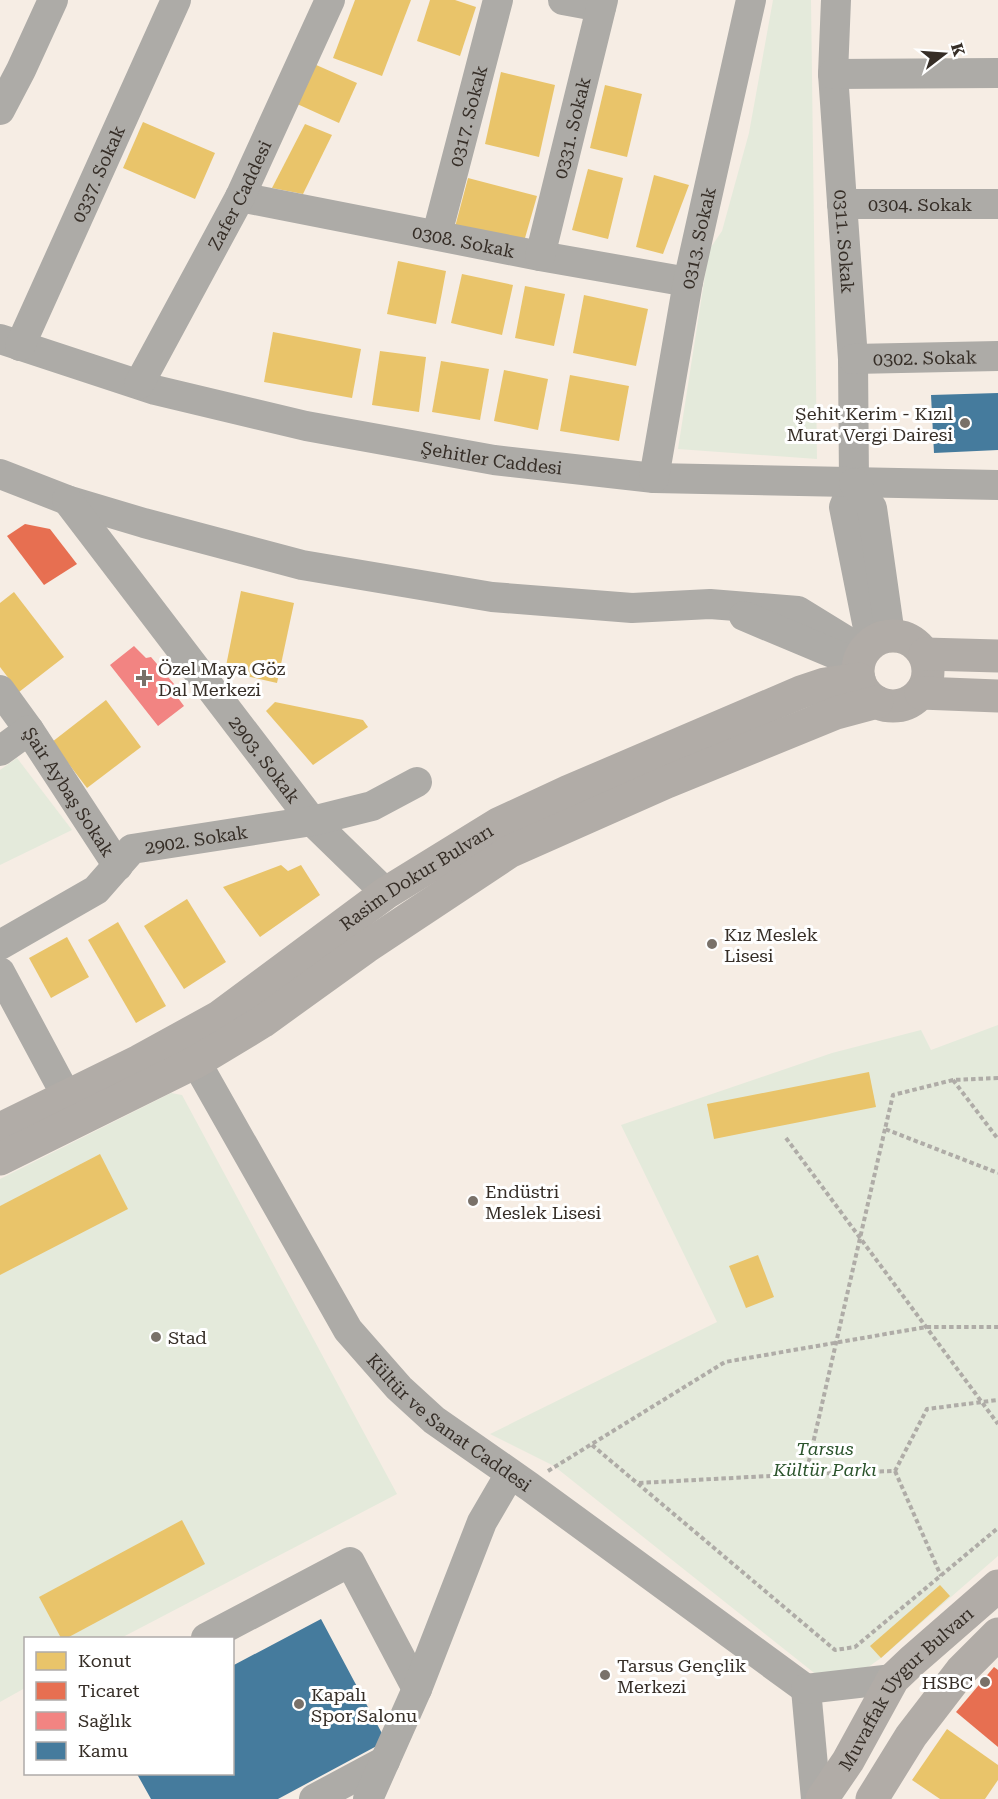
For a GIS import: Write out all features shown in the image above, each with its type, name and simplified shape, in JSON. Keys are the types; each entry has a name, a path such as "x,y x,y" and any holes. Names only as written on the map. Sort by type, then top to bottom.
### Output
{"main road":[{"path":"0,1159 196,1062 262,1022 366,947 509,852 667,782 836,712 870,662 898,636 914,642 925,654 929,674 921,693 914,699 896,706 870,662"},
{"path":"925,654 998,656"},
{"name":"Rasim Dokur Bulvarı","path":"0,1129 139,1061 219,1017 386,893 498,824 567,792 801,692 825,684 870,662"},
{"path":"921,693 998,696"},
{"name":"Muvaffak Uygur Bulvarı","path":"822,1799 848,1761 893,1679 998,1586"},
{"name":"Muvaffak Uygur Bulvarı","path":"872,1799 911,1736 961,1671 998,1634"}],"street":[{"path":"0,110 53,0"},
{"name":"0337. Sokak","path":"10,343 176,0"},
{"name":"Zafer Caddesi","path":"139,384 240,196 330,0"},
{"name":"0317. Sokak","path":"437,234 498,0"},
{"path":"563,0 602,3"},
{"name":"0313. Sokak","path":"654,478 688,282 751,0"},
{"name":"0311. Sokak","path":"836,0 833,74 853,359 854,483"},
{"name":"0331. Sokak","path":"540,256 602,3"},
{"path":"833,74 998,73"},
{"name":"0308. Sokak","path":"240,196 540,256 688,282"},
{"name":"0304. Sokak","path":"842,204 998,204"},
{"name":"Şehitler Caddesi","path":"10,343 139,384 306,426 494,460 654,478 998,485"},
{"name":"0302. Sokak","path":"853,359 998,356"},
{"path":"0,474 67,500 144,523 303,564 481,595 632,608 710,604 798,611 870,662"},
{"path":"854,483 872,508 870,662"},
{"name":"2903. Sokak","path":"67,500 312,821 386,893"},
{"name":"Şair Aybaş Sokak","path":"0,690 29,730 117,866"},
{"path":"0,751 29,730"},
{"name":"2902. Sokak","path":"0,945 96,890 132,849 312,821 372,806 417,782"},
{"path":"0,972 67,1097"},
{"name":"Kültür ve Sanat Caddesi","path":"196,1062 348,1330 399,1388 434,1420 806,1689"},
{"path":"368,1799 417,1689 482,1522 520,1481"},
{"path":"208,1637 350,1562 417,1689"},
{"path":"816,1799 806,1689 893,1679"},
{"path":"314,1799 385,1761"}],"path":[{"path":"806,1474 893,1095 953,1080 998,1078"},
{"path":"953,1080 998,1139"},
{"path":"885,1130 998,1173"},
{"path":"786,1138 998,1424"},
{"path":"520,1481 592,1445 725,1362 926,1328 998,1327"},
{"path":"895,1471 927,1409 998,1400"},
{"path":"592,1445 835,1650 855,1647 998,1528"},
{"path":"638,1483 895,1471"},
{"path":"895,1471 941,1576"}],"green space":[{"path":"773,0 811,0 817,459 678,449 709,250 722,231 749,133"},
{"path":"17,758 72,830 0,865 0,770"},
{"name":"Tarsus Kültür Parkı","path":"998,1025 998,1556 881,1658 861,1672 818,1676 554,1466 490,1434 717,1322 621,1125 832,1053 921,1030 931,1050"},
{"name":"Stad","path":"171,1093 182,1095 397,1494 123,1637 24,1637 24,1689 0,1702 0,1179"}],"building: Konut":[{"path":"355,0 411,0 382,76 333,58"},
{"path":"430,0 455,0 476,7 460,56 417,41"},
{"path":"314,64 357,83 339,123 295,103"},
{"path":"501,72 555,85 539,157 485,144"},
{"path":"605,85 642,94 627,157 590,148"},
{"path":"143,122 215,153 195,199 123,168"},
{"path":"305,124 332,135 303,194 272,188"},
{"path":"588,169 623,178 608,239 572,230"},
{"path":"654,175 689,185 663,254 636,247"},
{"path":"468,178 537,196 523,245 455,227"},
{"path":"398,261 446,271 436,324 387,314"},
{"path":"462,274 513,285 502,335 451,323"},
{"path":"525,286 565,294 554,346 515,338"},
{"path":"584,295 648,309 636,366 573,353"},
{"path":"273,332 361,349 352,398 264,382"},
{"path":"380,351 426,357 419,412 372,405"},
{"path":"441,361 489,369 480,420 432,412"},
{"path":"504,370 548,379 538,430 494,421"},
{"path":"570,375 629,386 619,441 560,431"},
{"path":"241,591 294,603 277,683 225,671"},
{"path":"14,592 64,657 19,692 0,667 0,603"},
{"path":"106,700 141,747 87,788 52,742"},
{"path":"275,702 363,720 368,727 313,765 266,711"},
{"path":"281,865 288,871 301,865 320,895 260,937 223,887"},
{"path":"187,899 226,962 184,989 144,926"},
{"path":"118,922 166,1006 136,1023 88,940"},
{"path":"67,937 89,977 51,998 29,958"},
{"path":"869,1072 876,1107 714,1139 707,1104"},
{"path":"100,1154 128,1209 0,1275 0,1206"},
{"path":"758,1255 774,1297 746,1308 729,1266"},
{"path":"182,1520 205,1564 69,1637 60,1637 39,1597"},
{"path":"940,1585 950,1596 881,1658 870,1646"},
{"path":"947,1729 998,1765 998,1780 985,1799 940,1799 912,1780"}],"building: Ticaret":[{"path":"25,524 50,529 77,564 44,585 7,536"},
{"path":"994,1667 998,1670 998,1747 956,1712"}],"building: Sağlık":[{"name":"Özel Maya Göz Dal Merkezi","path":"134,646 146,658 151,657 180,691 175,694 184,706 158,726 110,665"}],"building: Kamu":[{"name":"Şehit Kerim - Kızıl Murat Vergi Dairesi","path":"998,393 998,450 934,453 931,395"},
{"name":"Kapalı Spor Salonu","path":"321,1619 386,1741 278,1799 151,1799 138,1775 234,1775 234,1665"}],"place":[{"name":"Şehit Kerim - Kızıl Murat Vergi Dairesi","path":"965,423"},
{"name":"Özel Maya Göz Dal Merkezi","path":"144,678"},
{"name":"Kız Meslek Lisesi","path":"712,944"},
{"name":"Endüstri Meslek Lisesi","path":"473,1201"},
{"name":"Stad","path":"156,1337"},
{"name":"Tarsus Gençlik Merkezi","path":"605,1675"},
{"name":"HSBC","path":"985,1682"},
{"name":"Kapalı Spor Salonu","path":"299,1704"}]}
